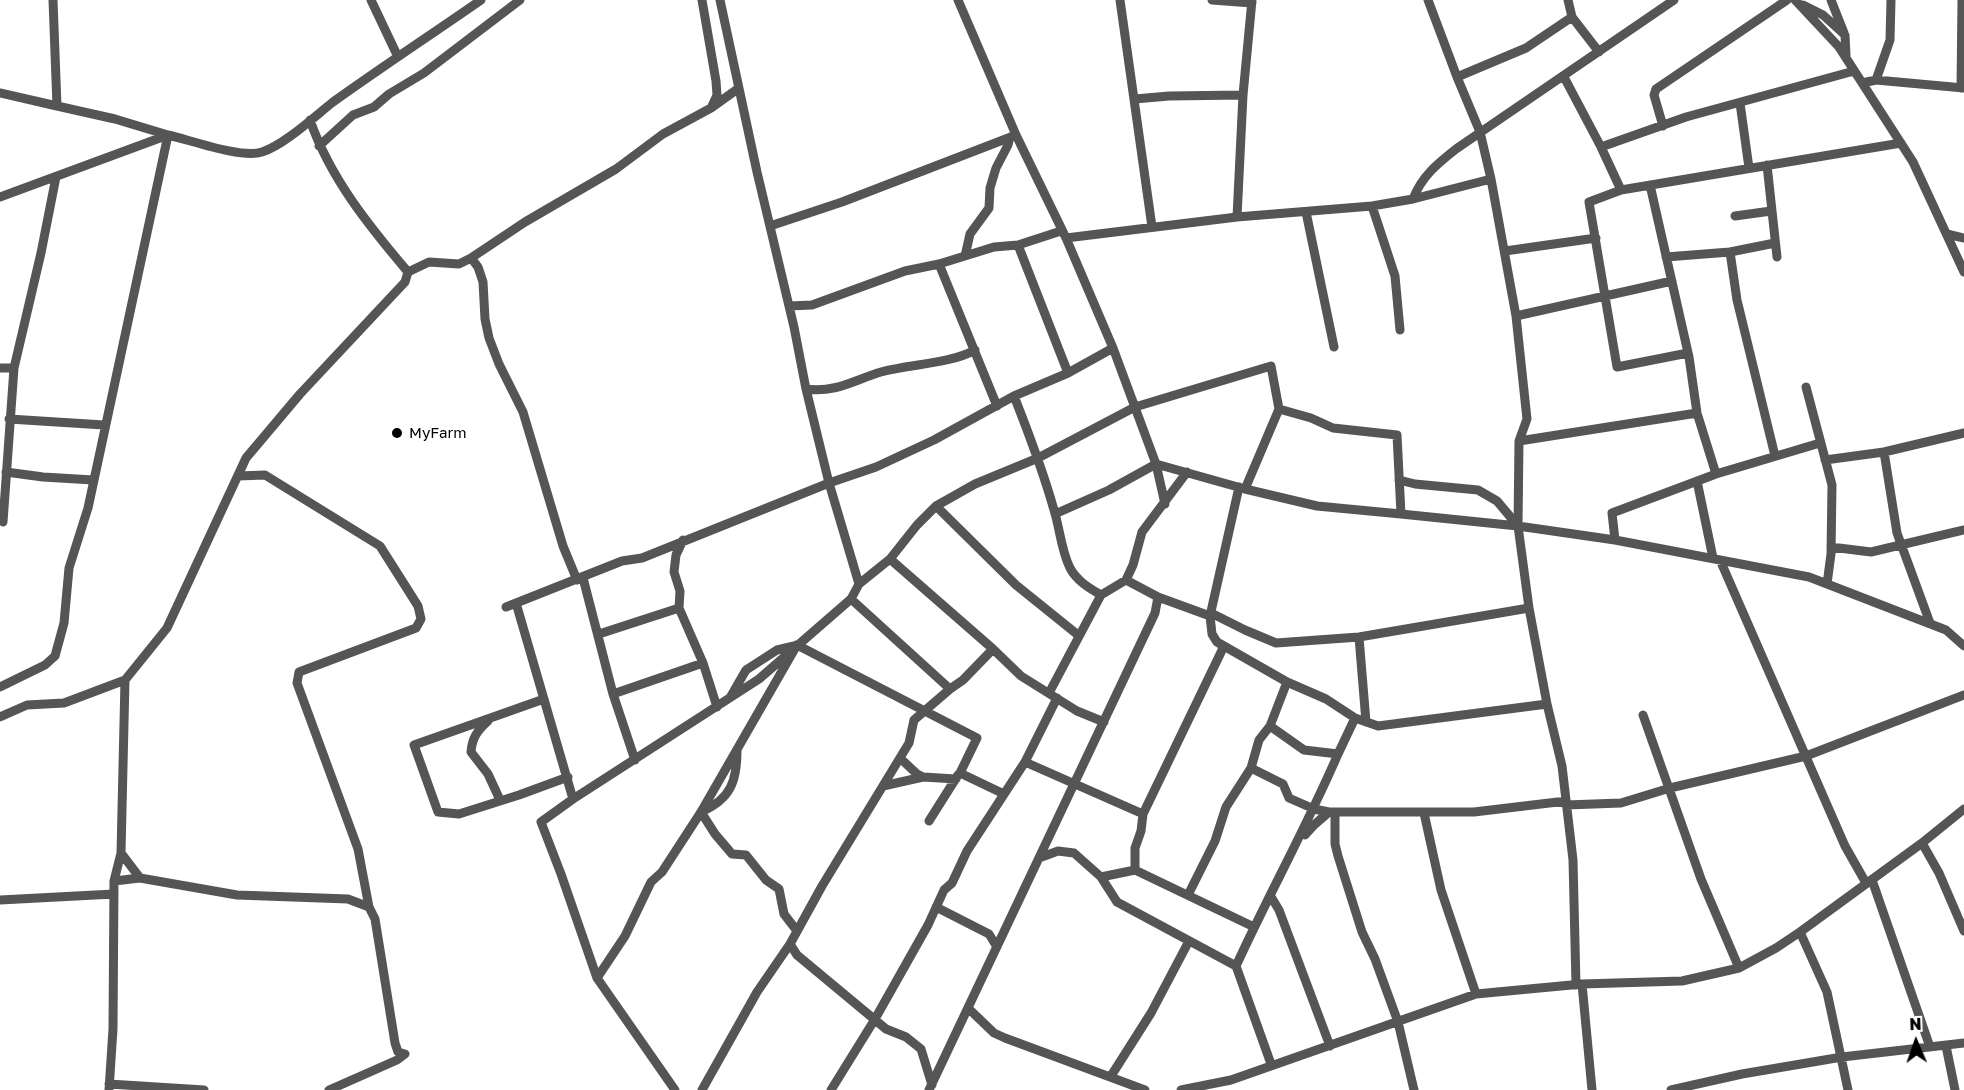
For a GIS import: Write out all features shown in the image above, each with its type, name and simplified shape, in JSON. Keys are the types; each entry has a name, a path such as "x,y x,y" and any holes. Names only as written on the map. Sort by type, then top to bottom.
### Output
{"street":[{"path":"53,0 57,106"},
{"path":"371,0 398,57"},
{"path":"0,93 115,119 234,153 261,153 279,143 470,3 481,0"},
{"path":"319,146 353,116 374,107 389,93 424,74 520,0"},
{"path":"702,0 717,95 711,108"},
{"path":"720,0 806,389 829,483 859,584"},
{"path":"958,0 1013,136 1064,235 1113,348 1156,464 1165,504"},
{"path":"1120,0 1152,227"},
{"path":"1212,0 1252,2 1243,95 1237,217"},
{"path":"1428,0 1480,132 1516,316 1527,419 1520,441 1518,526 1529,608 1547,704 1562,766 1573,860 1579,984 1592,1090"},
{"path":"1568,0 1572,17 1599,52"},
{"path":"1413,199 1430,169 1480,132 1674,0"},
{"path":"1663,126 1654,95 1656,89 1787,0"},
{"path":"1795,0 1823,15 1845,35"},
{"path":"1795,0 1839,47 1914,162 1964,272"},
{"path":"1831,0 1845,35 1846,58"},
{"path":"1876,80 1890,40 1891,0"},
{"path":"1862,83 1876,80 1963,88 1962,0"},
{"path":"1457,77 1526,48 1572,17"},
{"path":"1602,147 1686,117 1854,71"},
{"path":"1564,77 1602,147 1621,190"},
{"path":"0,717 27,705 64,703 125,681 167,628 246,458 300,394 405,282 408,272 429,262 459,264 471,258 525,222 616,169 663,134 711,108 739,88"},
{"path":"1135,99 1243,95"},
{"path":"1740,103 1749,168"},
{"path":"310,120 319,146 354,205 408,272"},
{"path":"0,197 168,135"},
{"path":"0,687 45,665 55,656 64,623 69,568 87,508 168,135"},
{"path":"770,226 842,202 1013,136"},
{"path":"965,256 970,234 989,208 990,188 996,168 1013,136"},
{"path":"1688,353 1617,368 1589,202 1621,190 1901,143"},
{"path":"1767,165 1776,257"},
{"path":"3,522 14,368 56,177"},
{"path":"789,306 812,305 904,271 939,264 994,247 1018,245 1064,235 1342,207 1372,206 1413,199 1491,179"},
{"path":"1650,185 1688,353 1698,413 1716,474"},
{"path":"1372,206 1395,276 1400,330"},
{"path":"1735,216 1771,211"},
{"path":"1306,212 1334,347"},
{"path":"1947,234 1964,238"},
{"path":"1505,251 1596,238"},
{"path":"1666,257 1730,252 1774,243"},
{"path":"1018,245 1068,373"},
{"path":"1730,252 1737,300 1775,456"},
{"path":"471,258 478,267 483,282 485,320 489,338 523,412 563,546 580,579 599,634 614,694 635,760"},
{"path":"939,264 997,406"},
{"path":"1516,316 1672,281"},
{"path":"506,607 622,561 642,558 829,483 876,467 934,440 1014,396 1068,373 1113,348"},
{"path":"806,389 818,391 842,387 881,372 963,357 975,350"},
{"path":"675,1090 597,978 541,822 759,679 851,599 859,584 890,559 917,525 936,506 975,484 1038,458 1135,407 1271,366 1279,409 1242,488 1210,614 1212,634 1216,642 1287,682 1326,699 1355,718 1378,726 1547,704"},
{"path":"0,368 14,368"},
{"path":"1806,387 1832,485 1831,547 1827,584"},
{"path":"1014,396 1038,458 1055,514 1061,544 1070,568 1081,582 1101,595"},
{"path":"1279,409 1311,418 1333,428 1397,435 1401,514"},
{"path":"1520,441 1698,413"},
{"path":"9,419 104,424"},
{"path":"1527,419 1538,438"},
{"path":"1825,460 1884,452 1964,433"},
{"path":"1615,540 1612,513 1716,474 1820,443"},
{"path":"1884,452 1897,533 1930,623"},
{"path":"1055,514 1109,490 1156,464 1317,506 1518,526 1615,540 1809,577 1946,630 1964,646"},
{"path":"6,472 93,480"},
{"path":"831,1090 875,1018 945,890 952,883 967,851 1024,762 1078,635 1101,595 1126,580 1133,565 1142,532 1187,472"},
{"path":"238,476 265,475 381,546 418,606 421,619 416,628 299,672 297,683 358,849 369,907 375,919 395,1043 398,1052 405,1054 397,1060 329,1090"},
{"path":"1399,480 1415,484 1478,490 1497,501 1518,526"},
{"path":"1697,481 1716,559 1845,846 1869,881 1930,1047"},
{"path":"936,506 1016,585 1078,635"},
{"path":"1831,547 1871,552 1964,530"},
{"path":"683,540 676,555 674,572 680,591 679,608 703,663 717,707"},
{"path":"890,559 1021,676 1077,711 1104,722"},
{"path":"1126,580 1158,597 1210,614 1276,643 1359,637 1529,608"},
{"path":"931,1087 1155,613 1158,597"},
{"path":"851,599 950,688"},
{"path":"516,603 573,799"},
{"path":"599,634 679,608"},
{"path":"1359,637 1366,722"},
{"path":"597,978 626,936 651,882 662,872 701,812 797,645"},
{"path":"729,699 746,670 777,650 797,645 977,738 958,776 930,821"},
{"path":"1135,870 1135,848 1141,831 1143,814 1224,646"},
{"path":"702,1090 757,992 790,944 909,743 914,720 950,688 963,680 993,649"},
{"path":"614,694 703,663"},
{"path":"759,679 770,695"},
{"path":"125,681 121,853 114,881 113,1029 109,1087 204,1090"},
{"path":"1188,895 1215,841 1226,807 1251,768 1259,740 1270,726 1287,682"},
{"path":"1251,768 1283,784 1289,798 1314,809 1332,812 1474,812 1566,803 1621,803 1670,788 1806,756 1964,695"},
{"path":"544,699 414,745 438,812 459,814 568,777"},
{"path":"1643,715 1701,879 1739,968"},
{"path":"493,717 478,730 471,742 471,752 488,774 500,800"},
{"path":"1236,966 1314,809 1355,718"},
{"path":"1270,726 1304,750 1338,754"},
{"path":"701,812 718,802 734,783 737,768 736,750"},
{"path":"900,758 923,777"},
{"path":"1024,762 1143,814"},
{"path":"883,786 923,777 958,776 1004,794"},
{"path":"1181,1090 1231,1080 1476,994 1579,984 1682,981 1739,968 1800,932 1922,843 1964,809"},
{"path":"701,812 715,834 732,854 746,855 766,880 779,889 784,914 797,931"},
{"path":"1294,849 1314,825 1332,812"},
{"path":"1332,812 1335,844 1344,875 1362,932 1398,1022 1414,1090"},
{"path":"1424,813 1441,890 1476,994"},
{"path":"1922,843 1939,873 1964,931"},
{"path":"1039,858 1058,851 1074,853 1101,877 1118,902 1236,966 1271,1065"},
{"path":"121,853 141,878"},
{"path":"1101,877 1135,870 1254,927"},
{"path":"114,881 141,878 237,895 348,899 369,907"},
{"path":"0,900 114,894"},
{"path":"1270,895 1280,910 1330,1046"},
{"path":"936,908 989,934 998,947"},
{"path":"989,934 1004,932"},
{"path":"1800,932 1827,992 1848,1090"},
{"path":"1112,1076 1151,1012 1189,941"},
{"path":"790,944 797,955 886,1029 906,1037 921,1049 931,1087"},
{"path":"969,1009 986,1026 1005,1038 1145,1090"},
{"path":"1671,1090 1742,1074 1842,1057 1964,1043"},
{"path":"1946,1046 1955,1090"},
{"path":"1231,1080 1233,1090"}],"place":[{"name":"MyFarm","path":"397,433"}]}
